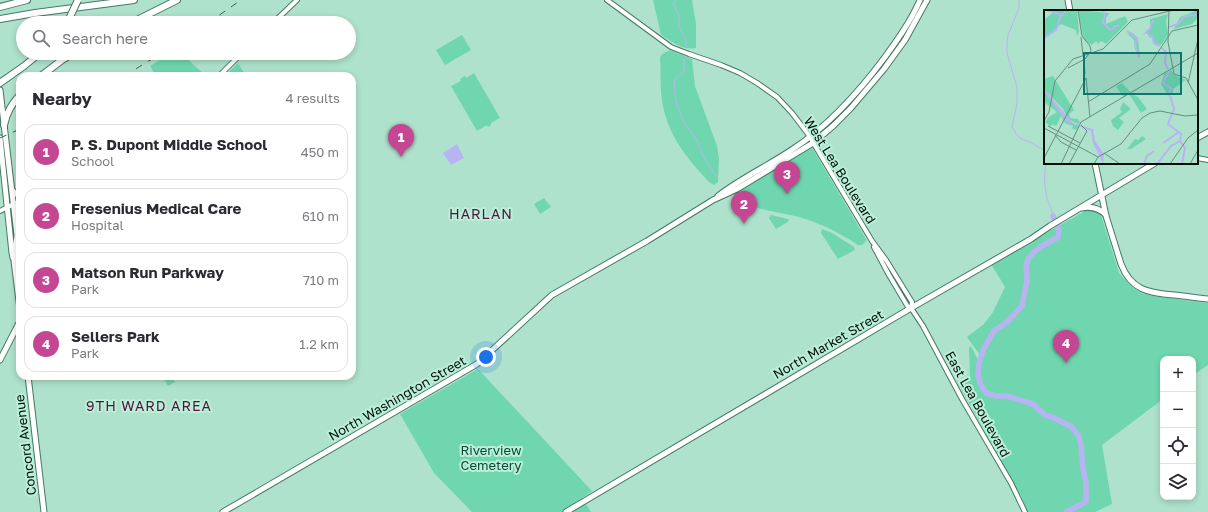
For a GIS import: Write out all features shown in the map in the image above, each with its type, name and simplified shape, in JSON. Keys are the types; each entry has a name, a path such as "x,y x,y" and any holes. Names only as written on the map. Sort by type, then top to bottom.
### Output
{"highway":[{"path":"0,6 14,0"},
{"path":"0,6 26,0"},
{"path":"70,16 78,0"},
{"path":"18,16 134,0"},
{"path":"145,16 177,0"},
{"path":"0,19 16,16"},
{"path":"2,82 31,60"},
{"path":"46,72 62,60"},
{"path":"4,125 7,112 16,100"}],"main road":[{"name":"North Washington Street","path":"713,200 728,187 793,149 810,137 842,109 873,74 900,37 920,0"},
{"name":"North Washington Street","path":"223,512 477,364 552,295 647,241 713,200 737,189 813,143 851,108 884,69 905,40 927,0"},
{"path":"1068,0 1070,10"},
{"path":"0,90 4,125 2,137 7,208 16,275"},
{"path":"0,115 9,199 10,203 13,205"},
{"path":"1198,137 1208,132"},
{"path":"2,137 16,228"},
{"path":"1095,164 1106,216 1124,270 1128,277 1134,284 1153,293 1208,299"},
{"name":"North Market Street","path":"566,512 911,308 1031,239 1153,164"},
{"path":"11,189 16,194"},
{"path":"1080,208 1097,208 1106,216"},
{"path":"14,261 16,244"},
{"path":"0,360 16,329"},
{"name":"Concord Avenue","path":"28,380 44,512"}],"street":[{"path":"281,16 298,0"},
{"name":"West Lea Boulevard","path":"607,0 672,47 740,73 771,93 786,106 810,137 872,241 876,254 908,307 911,308"},
{"path":"223,72 235,60"},
{"path":"1198,158 1208,160"},
{"path":"0,211 16,203"},
{"name":"East Lea Boulevard","path":"911,308 923,326 1025,512"}],"green space":[{"path":"653,0 692,0 696,24 696,48 691,49 682,47 661,35"},
{"path":"462,35 471,50 445,65 436,50"},
{"path":"670,50 692,59 695,86 717,146 719,159 718,182 714,185 701,173 679,145 673,135 665,114 661,96 660,58 662,54"},
{"path":"160,60 189,60 202,72 154,72 150,66"},
{"path":"238,63 244,72 229,72"},
{"path":"474,73 500,118 491,123 488,127 487,125 477,131 451,86 461,81 460,79 465,76 466,78"},
{"path":"811,146 866,239 862,245 858,245 837,232 815,222 757,208 734,197 734,192"},
{"path":"544,198 551,207 540,214 534,204"},
{"path":"1087,210 1093,210 1101,215 1119,273 1132,287 1141,293 1153,296 1208,303 1208,365 1196,373 1196,356 1160,356 1160,401 1102,445 1112,504 1095,512 1027,512 1022,498 959,385 970,378 969,348 971,346 978,360 980,355 967,337 984,324 993,312 1005,287 991,264"},
{"path":"771,215 788,219 789,221 776,229 769,218"},
{"path":"822,229 832,233 854,247 855,250 838,259 821,233"},
{"name":"Riverview Cemetery","path":"478,369 592,491 582,498 591,512 472,512 434,473 400,414"},
{"path":"164,380 174,380 175,382 168,386"}],"shaded area":[{"path":"457,144 464,158 451,165 443,153"}],"waterway":[{"path":"676,0 673,4 679,16 679,26 686,41 686,47"},
{"path":"1019,0 1019,8 1008,35 1007,44 1007,53 1017,87 1017,104 1012,126 1020,138 1044,150"},
{"path":"684,59 684,71 675,79 674,88 677,105 684,122 697,140 702,154 716,176"},
{"path":"1046,164 1045,187 1053,216"},
{"path":"1053,216 1059,230 1058,237 1042,246 1028,259 1026,267 1027,280 1022,306 1007,322 994,331 983,350 979,363 978,374 980,383 986,393 996,396 1006,396 1033,404 1045,415 1072,427 1079,437 1086,483 1086,501 1066,512"}],"railway":[{"path":"218,16 241,0"},
{"path":"131,72 150,60"},
{"path":"0,138 16,131"}],"place":[{"name":"P. S. Dupont Middle School","path":"401,157"},
{"name":"Matson Run Parkway","path":"787,194"},
{"name":"Fresenius Medical Care","path":"744,224"},
{"name":"Sellers Park","path":"1066,363"}],"district":[{"name":"HARLAN","path":"481,214"},
{"name":"9TH WARD AREA","path":"149,406"}]}
